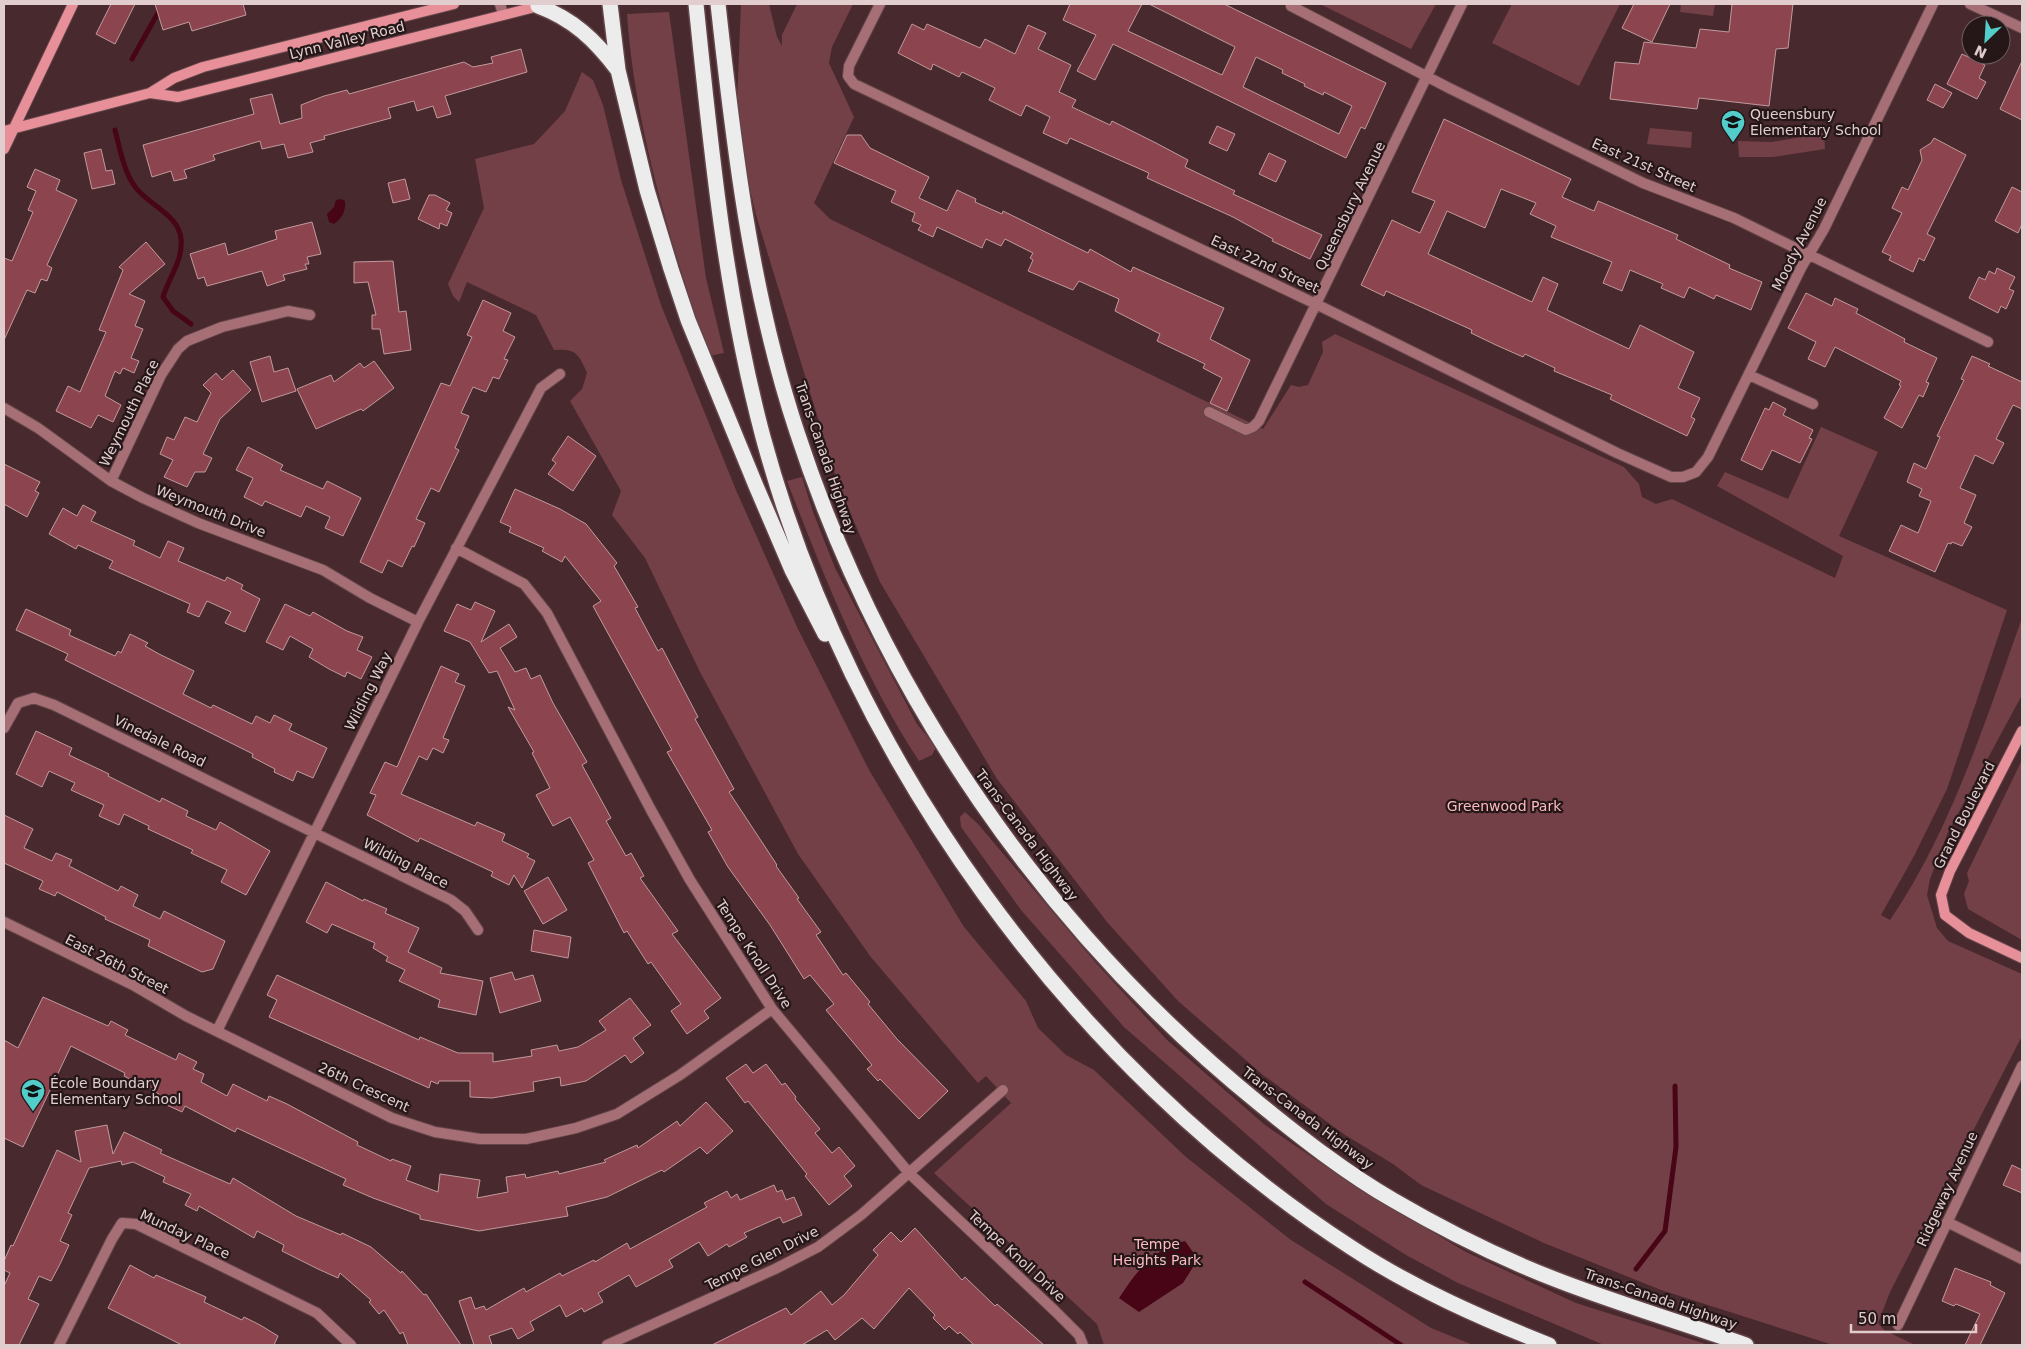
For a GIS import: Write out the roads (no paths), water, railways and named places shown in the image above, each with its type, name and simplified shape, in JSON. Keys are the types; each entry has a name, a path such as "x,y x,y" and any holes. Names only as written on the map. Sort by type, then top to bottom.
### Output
{"highway":[{"path":"610,4 618,70 657,226 688,320 711,378 792,570 836,653 949,842 1018,939 1102,1037 1195,1127 1247,1172 1302,1214 1355,1250 1411,1282 1469,1311 1548,1345"},
{"name":"Trans-Canada Highway","path":"718,4 739,182 763,308 797,431 819,494 869,609 920,706 958,770 1026,865 1102,956 1144,1000 1234,1083 1336,1163 1388,1198 1496,1254 1556,1280 1746,1345"},
{"path":"544,5 580,28 593,39 618,70"},
{"path":"696,5 723,250 734,315 764,442 814,584 860,688 890,745"}],"main road":[{"path":"4,149 9,130 73,4"},
{"name":"Lynn Valley Road","path":"9,130 150,93 174,78 202,67 454,4"},
{"name":"Lynn Valley Road","path":"150,93 178,97 544,5"},
{"name":"Grand Boulevard","path":"2022,731 1950,871 1941,895 1945,915 1970,933 2022,958"}],"street":[{"path":"500,4 503,14"},
{"name":"East 22nd Street","path":"880,4 849,66 848,76 854,84 1318,305 1616,453 1671,476"},
{"name":"Queensbury Avenue","path":"1209,412 1246,430 1254,427 1264,413 1318,305 1462,4"},
{"name":"Moody Avenue","path":"1671,476 1683,477 1696,472 1708,457 1933,4"},
{"path":"1970,4 2022,28"},
{"name":"East 21st Street","path":"1291,6 1427,77 1643,182 1734,218 1988,342"},
{"name":"Weymouth Place","path":"110,481 161,375 178,349 188,341 222,327 288,311 310,315"},
{"name":"Wilding Way","path":"217,1030 313,832 456,548 541,388 560,374"},
{"path":"1749,374 1813,404"},
{"name":"Weymouth Drive","path":"4,408 38,428 110,481 198,523 323,570 370,598 418,622"},
{"name":"Tempe Knoll Drive","path":"456,548 524,584 547,613 690,880 772,1009 909,1173 1056,1312 1079,1335 1083,1345"},
{"name":"Vinedale Road","path":"4,728 18,703 34,698 54,705 313,832"},
{"name":"Wilding Place","path":"313,832 451,900 466,911 478,930"},
{"name":"East 26th Street","path":"4,922 133,985 186,1016 217,1030"},
{"name":"26th Crescent","path":"217,1030 392,1118 435,1132 480,1139 526,1139 576,1128 617,1114 680,1075 772,1009"},
{"name":"Ridgeway Avenue","path":"1898,1325 2022,1066"},
{"name":"Tempe Glen Drive","path":"607,1345 775,1269 818,1247 861,1215 1003,1090"},
{"path":"1947,1222 2022,1259"},
{"name":"Munday Place","path":"59,1345 112,1239 122,1223 136,1224 317,1313 351,1345"}],"waterway":[{"path":"132,59 163,4"},
{"path":"115,130 123,160 132,182 142,194 170,217 179,231 181,239 180,255 163,297 173,311 191,324"},
{"path":"1636,1269 1665,1231 1676,1147 1675,1086"},
{"path":"1305,1282 1401,1345"}],"place":[{"name":"Queensbury Elementary School","path":"1733,143"},
{"name":"École Boundary Elementary School","path":"33,1112"}],"park label":[{"name":"Greenwood Park","path":"1504,806"},
{"name":"Tempe Heights Park","path":"1157,1252"}]}
